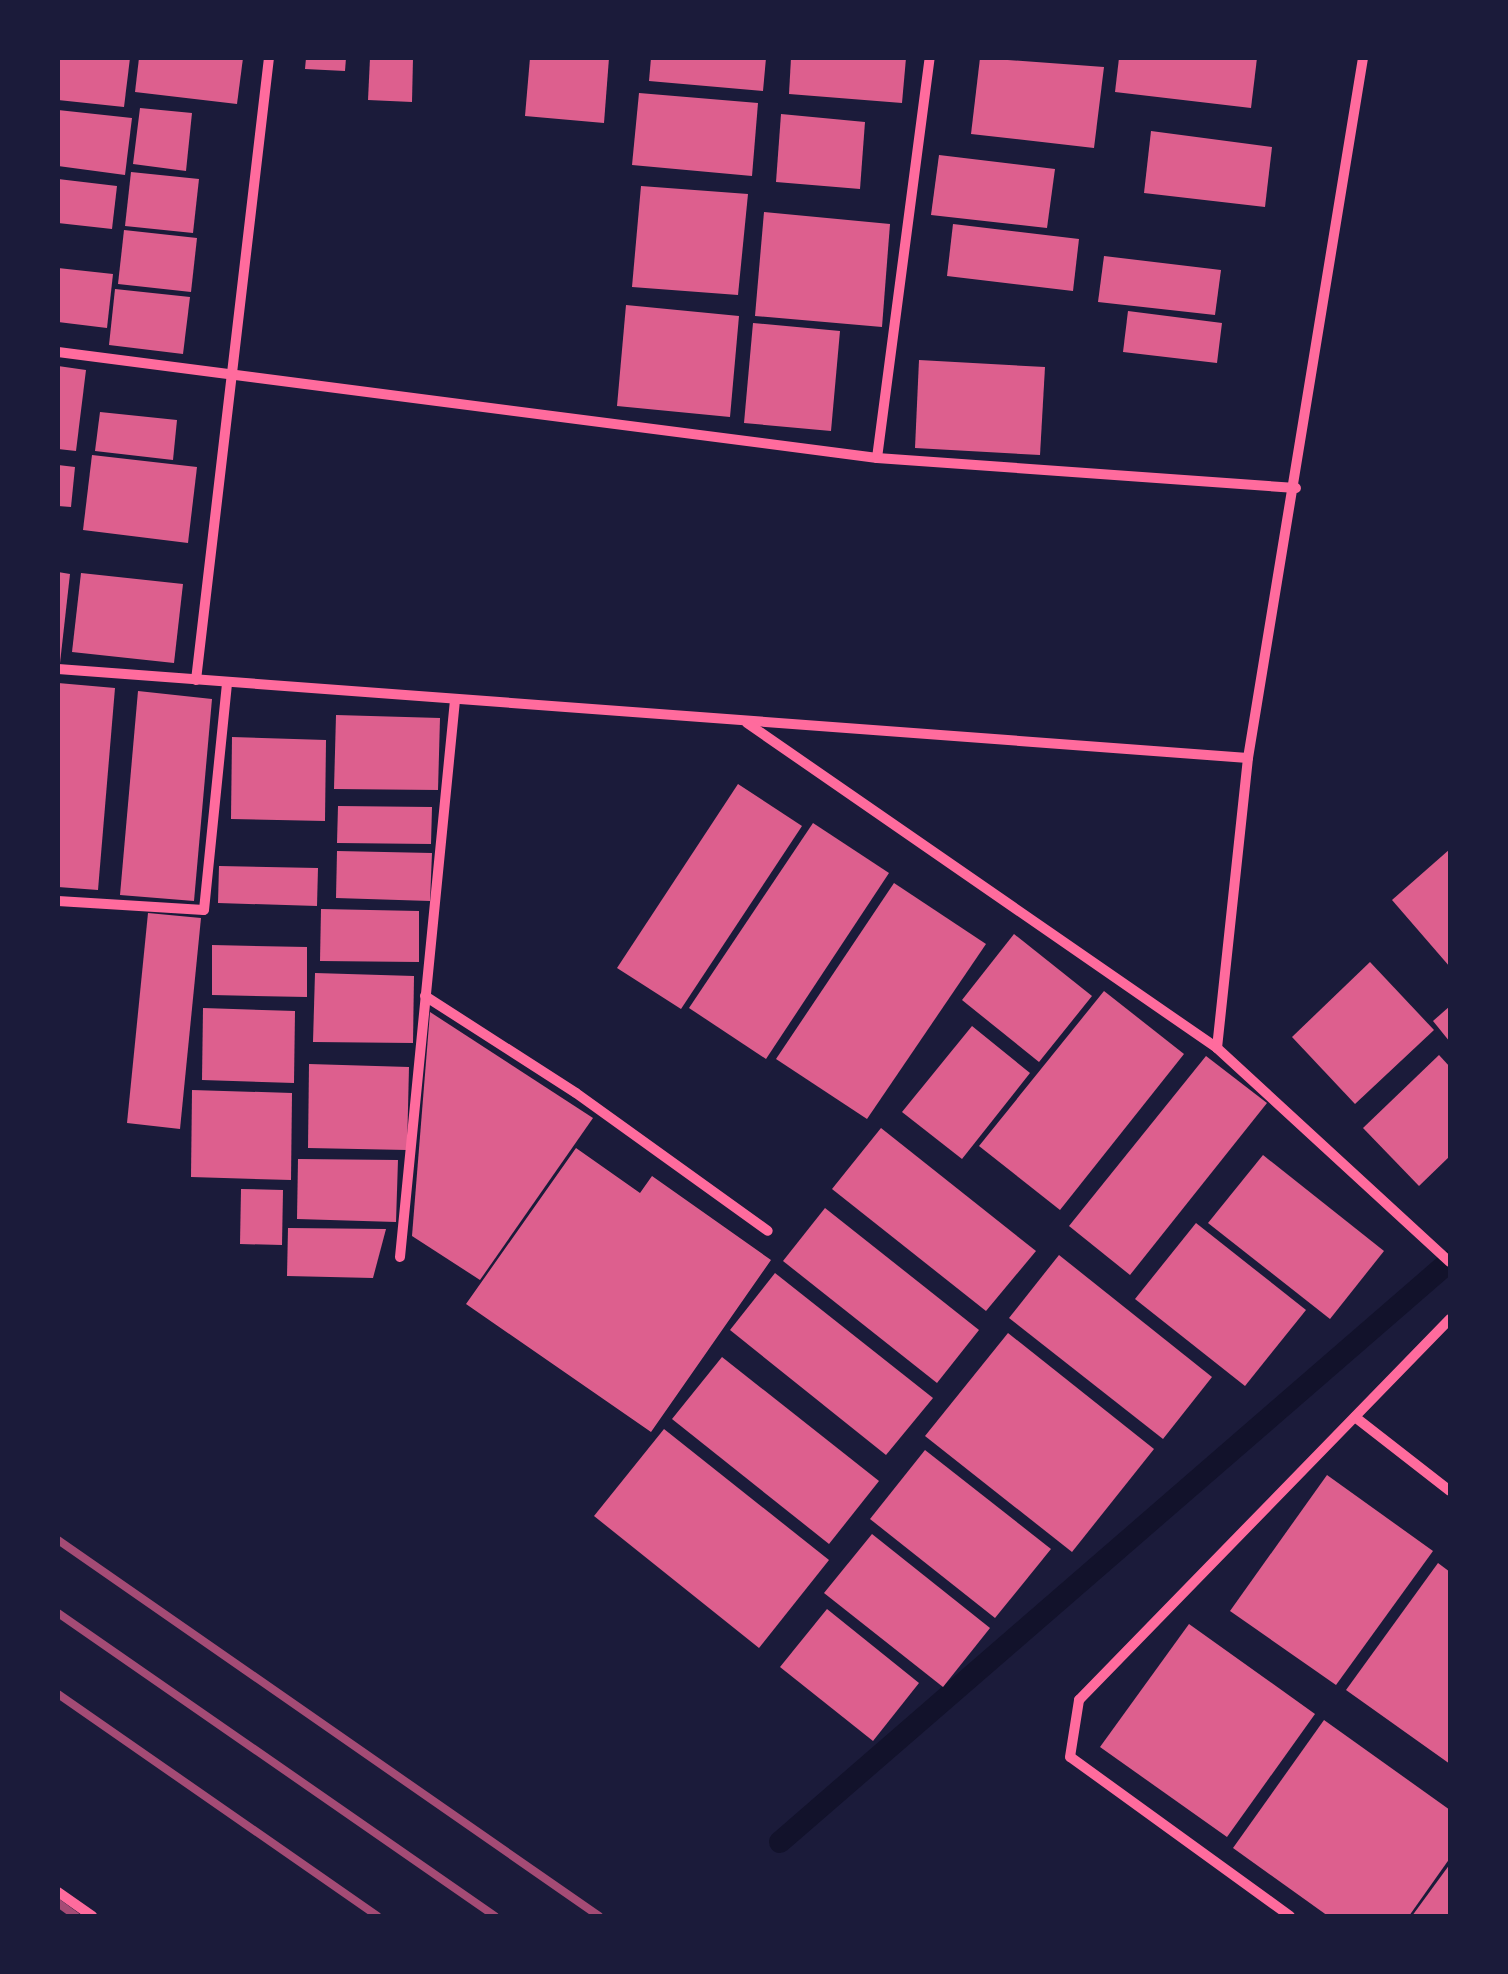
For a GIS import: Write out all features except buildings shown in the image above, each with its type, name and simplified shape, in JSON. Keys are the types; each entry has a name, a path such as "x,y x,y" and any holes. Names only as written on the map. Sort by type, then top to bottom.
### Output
{"street":[{"path":"196,680 269,58"},
{"path":"877,458 930,58"},
{"path":"1217,1048 1248,758 1296,488 1363,58"},
{"path":"58,352 234,370 877,458 1296,488"},
{"path":"58,669 1248,758"},
{"path":"58,901 204,910 227,682"},
{"path":"400,1257 455,700"},
{"path":"746,723 1217,1048 1450,1262"},
{"path":"425,996 576,1093 768,1231"},
{"path":"1290,1916 1070,1757 1079,1700 1450,1319"},
{"path":"1354,1418 1450,1491"},
{"path":"58,1892 92,1916"}],"waterway":[{"path":"780,1842 1450,1261"}],"railway":[{"path":"58,1540 599,1916"},
{"path":"58,1613 495,1916"},
{"path":"58,1694 378,1916"},
{"path":"58,1903 76,1916"}]}
